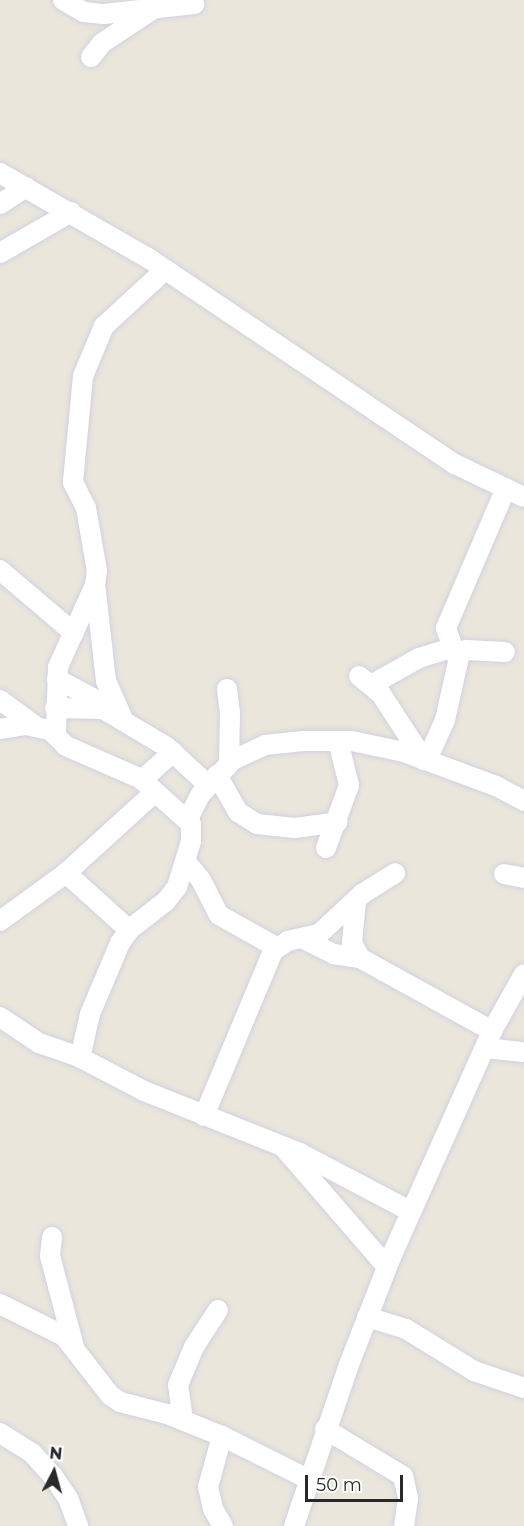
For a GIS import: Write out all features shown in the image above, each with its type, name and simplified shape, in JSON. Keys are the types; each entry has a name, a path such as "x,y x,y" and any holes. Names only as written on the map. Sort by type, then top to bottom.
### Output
{"street":[{"path":"63,0 84,12 152,10 194,4"},
{"path":"91,57 102,43 152,10"},
{"path":"0,173 71,212 165,270 455,464 524,497"},
{"path":"0,204 26,187"},
{"path":"0,253 71,212"},
{"path":"123,719 106,681 96,584 96,561 91,530 72,472 83,376 104,326 165,270"},
{"path":"426,760 439,740 455,654 446,627 506,488"},
{"path":"0,570 74,633"},
{"path":"56,734 58,667 96,584"},
{"path":"426,760 402,722 365,681 419,658 455,654 466,650 505,652"},
{"path":"57,679 92,698 104,709 172,752 218,774 238,812 257,824 296,828 338,822"},
{"path":"188,819 218,774 231,713 227,689"},
{"path":"0,700 34,725 56,734 66,746 149,786 188,819 192,831 186,862 177,887 166,901 129,930 104,976 80,1058"},
{"path":"55,708 104,709"},
{"path":"0,729 34,725"},
{"path":"326,848 338,822 349,785 338,741"},
{"path":"218,774 265,745 338,741 426,760 524,801"},
{"path":"0,921 66,873 149,786 172,752"},
{"path":"186,862 201,880 219,915 276,947"},
{"path":"66,873 129,930"},
{"path":"204,1116 267,960 276,947 288,941 304,939 332,926 356,900 395,873"},
{"path":"504,874 524,878"},
{"path":"356,900 352,943 360,958"},
{"path":"304,939 334,954 360,958 489,1039 524,1052"},
{"path":"294,1526 366,1317 410,1211 489,1039 524,975"},
{"path":"0,1017 19,1032 204,1116 283,1146 363,1183 410,1211"},
{"path":"283,1146 387,1268"},
{"path":"52,1236 50,1256 74,1347"},
{"path":"0,1304 54,1329 74,1347 110,1395 222,1436 310,1480"},
{"path":"183,1420 178,1385 194,1347 218,1310"},
{"path":"366,1317 406,1329 474,1371 524,1388"},
{"path":"326,1429 403,1476 408,1498 404,1526"},
{"path":"0,1433 32,1453 53,1476 68,1498 78,1526"},
{"path":"222,1436 208,1486 213,1509 223,1526"}]}
